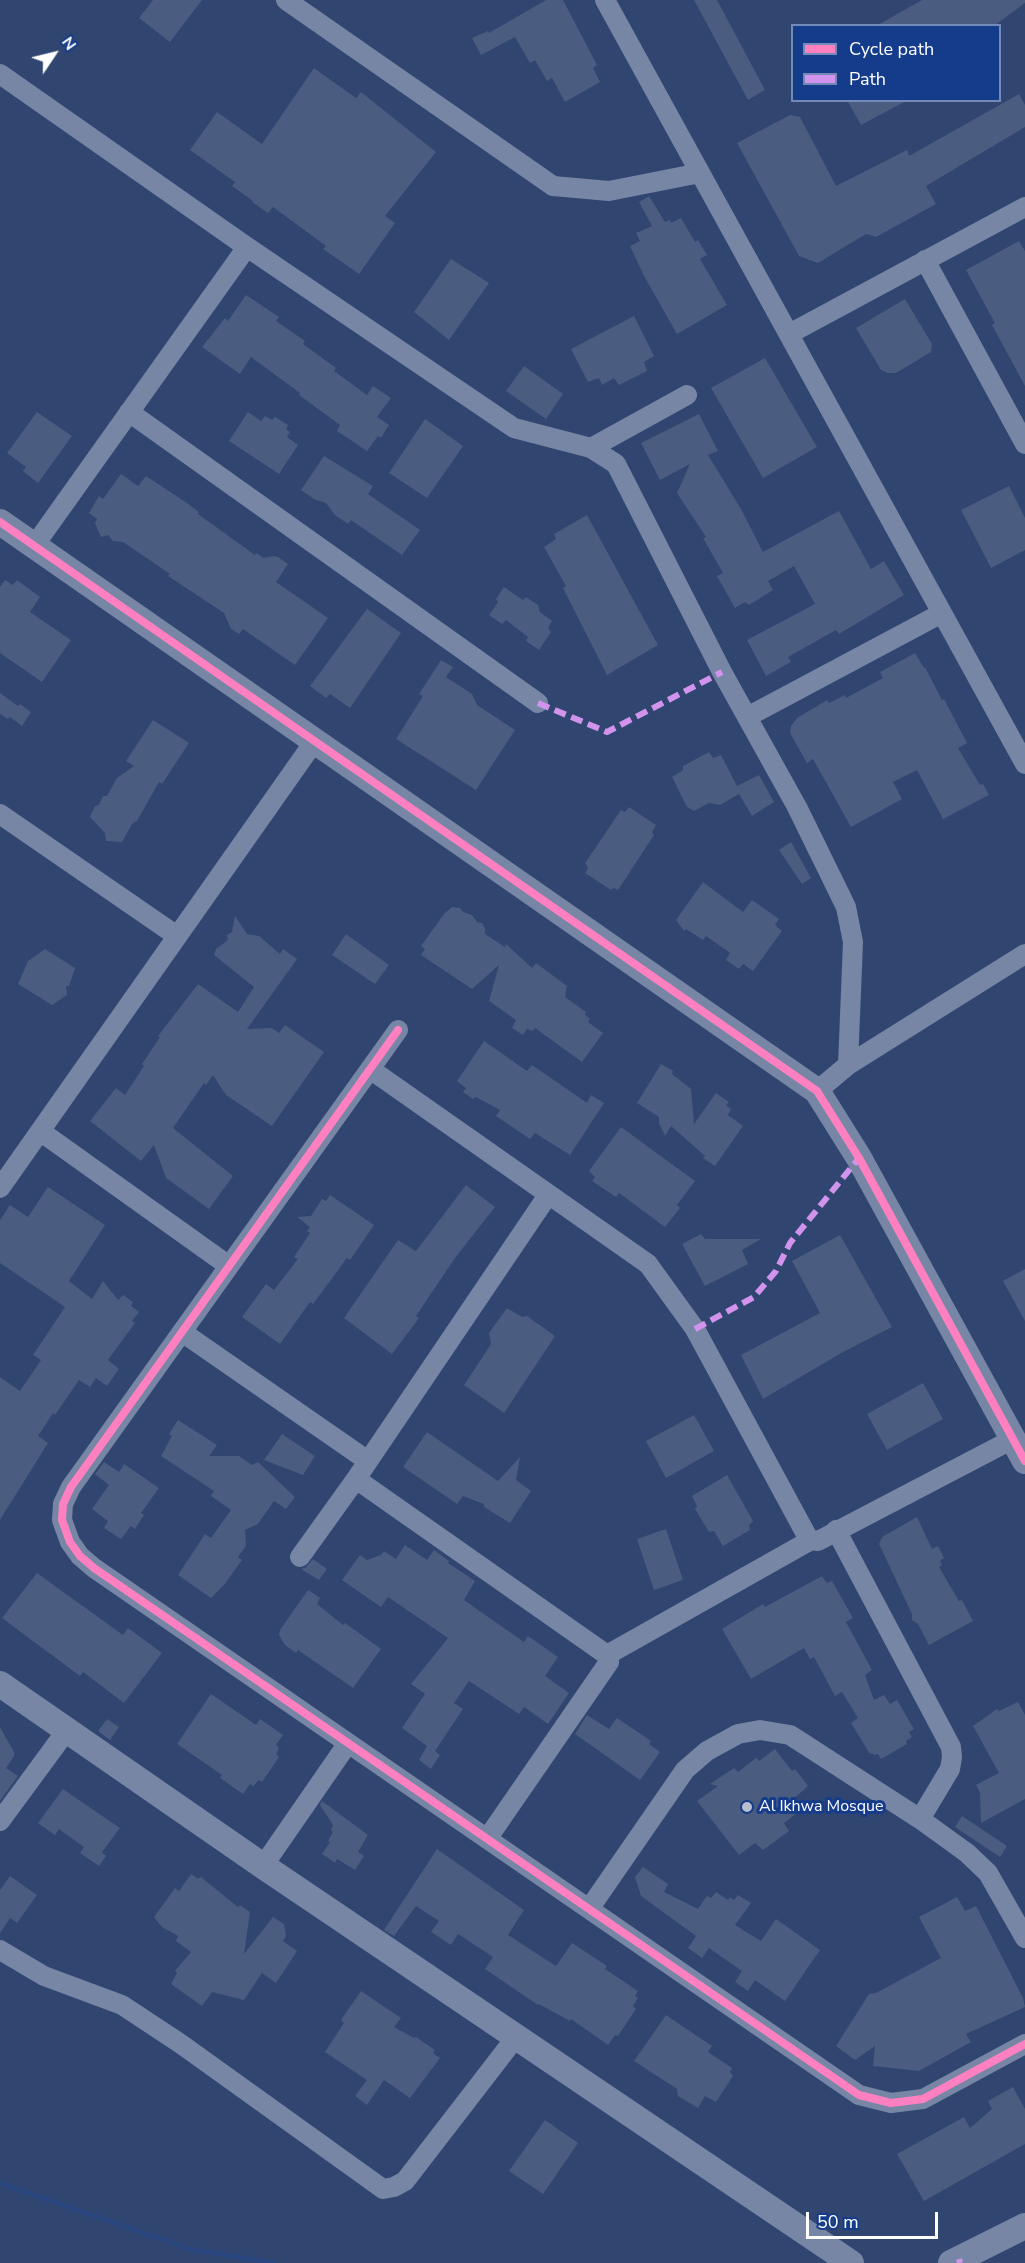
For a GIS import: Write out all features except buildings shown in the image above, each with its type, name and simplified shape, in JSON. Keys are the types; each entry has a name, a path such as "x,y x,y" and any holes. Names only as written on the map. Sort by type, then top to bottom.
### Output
{"street":[{"path":"286,0 553,186 609,191 700,173"},
{"path":"605,0 1025,764"},
{"path":"0,74 247,247 514,428 591,448 616,464 747,717 797,807 846,907 854,942 848,1065"},
{"path":"789,334 1025,207"},
{"path":"34,546 247,247"},
{"path":"925,260 1025,444"},
{"path":"591,448 687,394"},
{"path":"129,411 538,703"},
{"path":"0,522 817,1091 859,1158 1019,1450 818,1540 812,1539 807,1536 695,1329 648,1264 370,1069"},
{"path":"747,717 942,613"},
{"path":"0,1188 314,742"},
{"path":"0,814 177,936"},
{"path":"817,1091 848,1065 1025,954"},
{"path":"398,1030 70,1487 63,1504 62,1520 70,1542 80,1556 94,1568 859,2095 891,2103 923,2099 1025,2044"},
{"path":"40,1131 229,1266"},
{"path":"300,1557 356,1479 548,1195"},
{"path":"182,1332 368,1461"},
{"path":"356,1479 608,1654 609,1662 487,1839"},
{"path":"836,1530 951,1747 950,1769 920,1819"},
{"path":"608,1654 812,1539"},
{"path":"0,1684 263,1866 851,2263"},
{"path":"0,1821 67,1730"},
{"path":"589,1909 685,1770 707,1751 738,1734 760,1730 790,1735 920,1819 979,1862 988,1873 1025,1938"},
{"path":"263,1866 348,1743"},
{"path":"0,1950 44,1976 122,2005 181,2044 383,2190 405,2181 516,2037"},
{"path":"951,2263 1025,2226"}],"waterway":[{"path":"0,2183 190,2249 274,2263"}],"marked path":[{"path":"538,703 607,732 722,672"},
{"path":"695,1329 754,1297 776,1271 790,1243 859,1158"},
{"path":"959,2259 960,2263"}],"cycle path":[{"path":"0,522 817,1091 859,1158 1025,1461"},
{"path":"398,1030 71,1487 63,1504 62,1520 70,1542 80,1556 94,1568 859,2095 891,2103 923,2099 1025,2044"}],"place":[{"name":"Al Ikhwa Mosque","path":"747,1807"}]}
